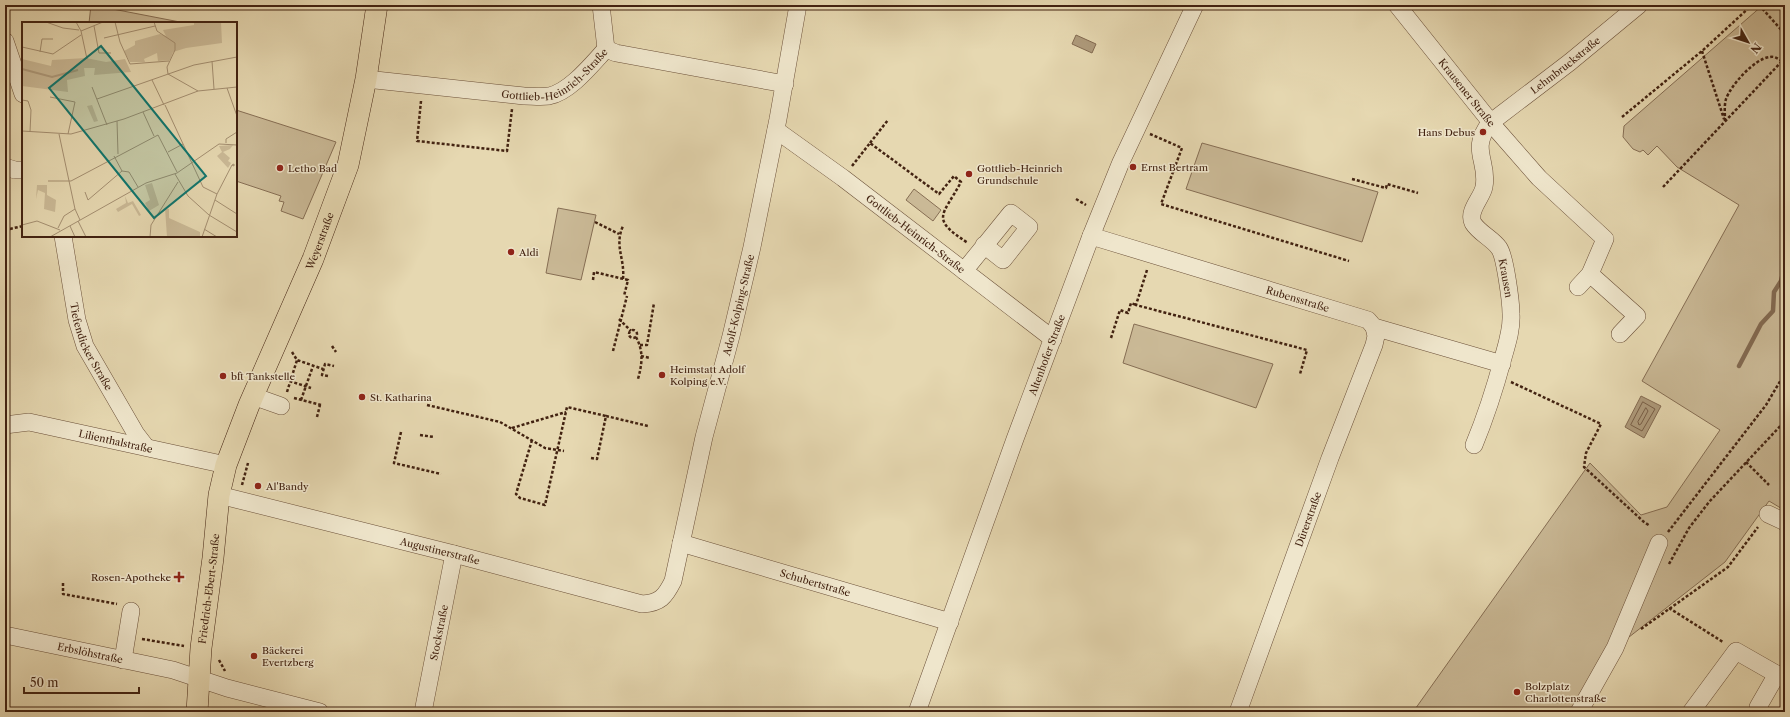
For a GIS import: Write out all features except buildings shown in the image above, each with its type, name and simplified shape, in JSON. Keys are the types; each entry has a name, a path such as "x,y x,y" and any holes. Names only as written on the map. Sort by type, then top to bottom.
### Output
{"main road":[{"name":"Weyerstraße","path":"226,465 253,396 313,259 348,165 366,79 377,5"},
{"name":"Friedrich-Ebert-Straße","path":"197,712 198,677 219,495 226,465"}],"street":[{"path":"601,5 606,49"},
{"name":"Adolf-Kolping-Straße","path":"661,599 668,591 673,581 704,437 745,275 776,130 798,5"},
{"name":"Altenhofer Straße","path":"917,712 1017,432 1091,236 1121,162 1195,5"},
{"name":"Krausener Straße","path":"1397,5 1490,123 1539,178 1605,239 1590,274"},
{"name":"Lehmbruckstraße","path":"1490,123 1570,62 1639,5"},
{"path":"5,41 22,91"},
{"name":"Gottlieb-Heinrich-Straße","path":"366,79 513,95 548,96 560,92 572,83 606,49 616,53 785,84"},
{"name":"Krausen","path":"1474,445 1487,414 1500,370 1508,341 1511,315 1508,283 1500,249 1474,223 1472,217 1473,210 1484,191 1485,184 1480,140 1483,132 1490,123"},
{"name":"Gottlieb-Heinrich-Straße","path":"776,130 843,178 1053,339"},
{"path":"5,167 15,170 22,170"},
{"name":"Rubensstraße","path":"1091,236 1368,320 1374,327 1500,370"},
{"name":"Tiefendicker Straße","path":"63,237 77,320 85,346 136,434 146,447"},
{"path":"964,271 977,243"},
{"path":"1578,287 1590,274 1637,316 1620,334"},
{"name":"Dürerstraße","path":"1238,712 1330,458 1374,345 1376,336 1374,327"},
{"path":"253,396 281,406"},
{"name":"Lilienthalstraße","path":"5,425 29,422 226,465"},
{"name":"Augustinerstraße","path":"219,495 454,554 642,604 652,603 661,599"},
{"path":"1768,514 1785,522"},
{"name":"Schubertstraße","path":"681,543 950,622"},
{"path":"1579,712 1615,648 1660,543"},
{"name":"Stockstraße","path":"423,712 454,554"},
{"path":"123,660 131,611"},
{"name":"Erbslöhstraße","path":"5,635 198,677 227,688 320,712"},
{"path":"1691,712 1736,651 1781,677 1758,707"}],"path":[{"path":"1622,117 1702,51 1752,5"},
{"path":"1759,5 1785,34"},
{"path":"1702,51 1725,122"},
{"path":"1725,122 1726,99 1737,81 1748,70 1768,57 1774,57 1782,61"},
{"path":"1663,187 1785,58"},
{"path":"422,85 417,141 507,151 513,95"},
{"path":"843,178 888,120"},
{"path":"1137,128 1182,148 1161,204 1349,261"},
{"path":"870,143 939,194 954,176 961,182 945,208 943,220 948,229 968,243 977,243"},
{"path":"1352,179 1386,188 1387,184 1418,193"},
{"path":"1076,199 1088,207"},
{"path":"595,222 619,234"},
{"path":"5,230 22,226"},
{"path":"623,226 619,234 619,247 624,268 623,279"},
{"path":"1136,305 1153,254"},
{"path":"593,280 594,272 628,280 613,351"},
{"path":"640,345 647,345 654,303"},
{"path":"1111,338 1120,310 1128,313 1131,303 1307,350 1300,374"},
{"path":"620,319 631,331 636,331 637,334 636,337 640,345 642,356 642,365 638,379"},
{"path":"631,331 629,333 630,337 636,337"},
{"path":"332,346 336,352"},
{"path":"291,350 297,360 323,369"},
{"path":"642,356 650,358"},
{"path":"297,360 286,395 321,405 318,417"},
{"path":"328,376 322,375 325,364 334,366"},
{"path":"301,400 313,366"},
{"path":"1500,370 1601,424 1586,453 1584,467 1650,526"},
{"path":"1660,543 1766,405 1785,373"},
{"path":"280,378 311,388"},
{"path":"427,405 500,422 545,448 564,451"},
{"path":"532,440 517,486 516,494 520,498 545,505 566,407 648,426"},
{"path":"512,428 566,412"},
{"path":"591,458 597,459 606,416"},
{"path":"1667,567 1689,528 1715,495 1785,421"},
{"path":"401,432 394,463 442,474"},
{"path":"420,435 434,437"},
{"path":"1746,462 1769,485"},
{"path":"1639,630 1728,567 1768,514"},
{"path":"1669,608 1727,644"}],"shaded area":[{"path":"92,5 180,22 89,22"},
{"path":"1763,5 1785,5 1785,508 1784,510 1769,501 1725,562 1615,648 1579,712 1413,712 1590,463 1641,515 1667,507 1720,430 1642,381 1739,205 1677,167 1657,146 1648,155 1643,150 1640,152 1633,149 1623,137 1624,126"},
{"name":"Letho Bad","path":"237,110 336,142 303,219 281,211 284,202 279,201 281,196 237,181"},
{"path":"1202,143 1378,192 1362,242 1186,189"},
{"path":"914,189 941,210 933,221 906,200"},
{"path":"558,208 596,215 581,280 546,273"},
{"path":"1134,324 1273,364 1256,408 1123,363"}],"water":[{"path":"1076,35 1096,44 1092,53 1072,44"},
{"path":"1641,396 1661,406 1644,438 1625,427"}],"waterway":[{"path":"1739,366 1761,324 1773,311 1774,292 1781,281 1785,265"}],"place":[{"name":"Hans Debus","path":"1483,132"},
{"name":"Ernst Bertram","path":"1133,167"},
{"name":"Letho Bad","path":"280,168"},
{"name":"Gottlieb-Heinrich Grundschule","path":"969,174"},
{"name":"Aldi","path":"511,252"},
{"name":"Heimstatt Adolf Kolping e.V.","path":"662,375"},
{"name":"bft Tankstelle","path":"223,376"},
{"name":"St. Katharina","path":"362,397"},
{"name":"Al'Bandy","path":"258,486"},
{"name":"Rosen-Apotheke","path":"179,577"},
{"name":"Bäckerei Evertzberg","path":"254,656"},
{"name":"Bolzplatz Charlottenstraße","path":"1517,692"}]}
